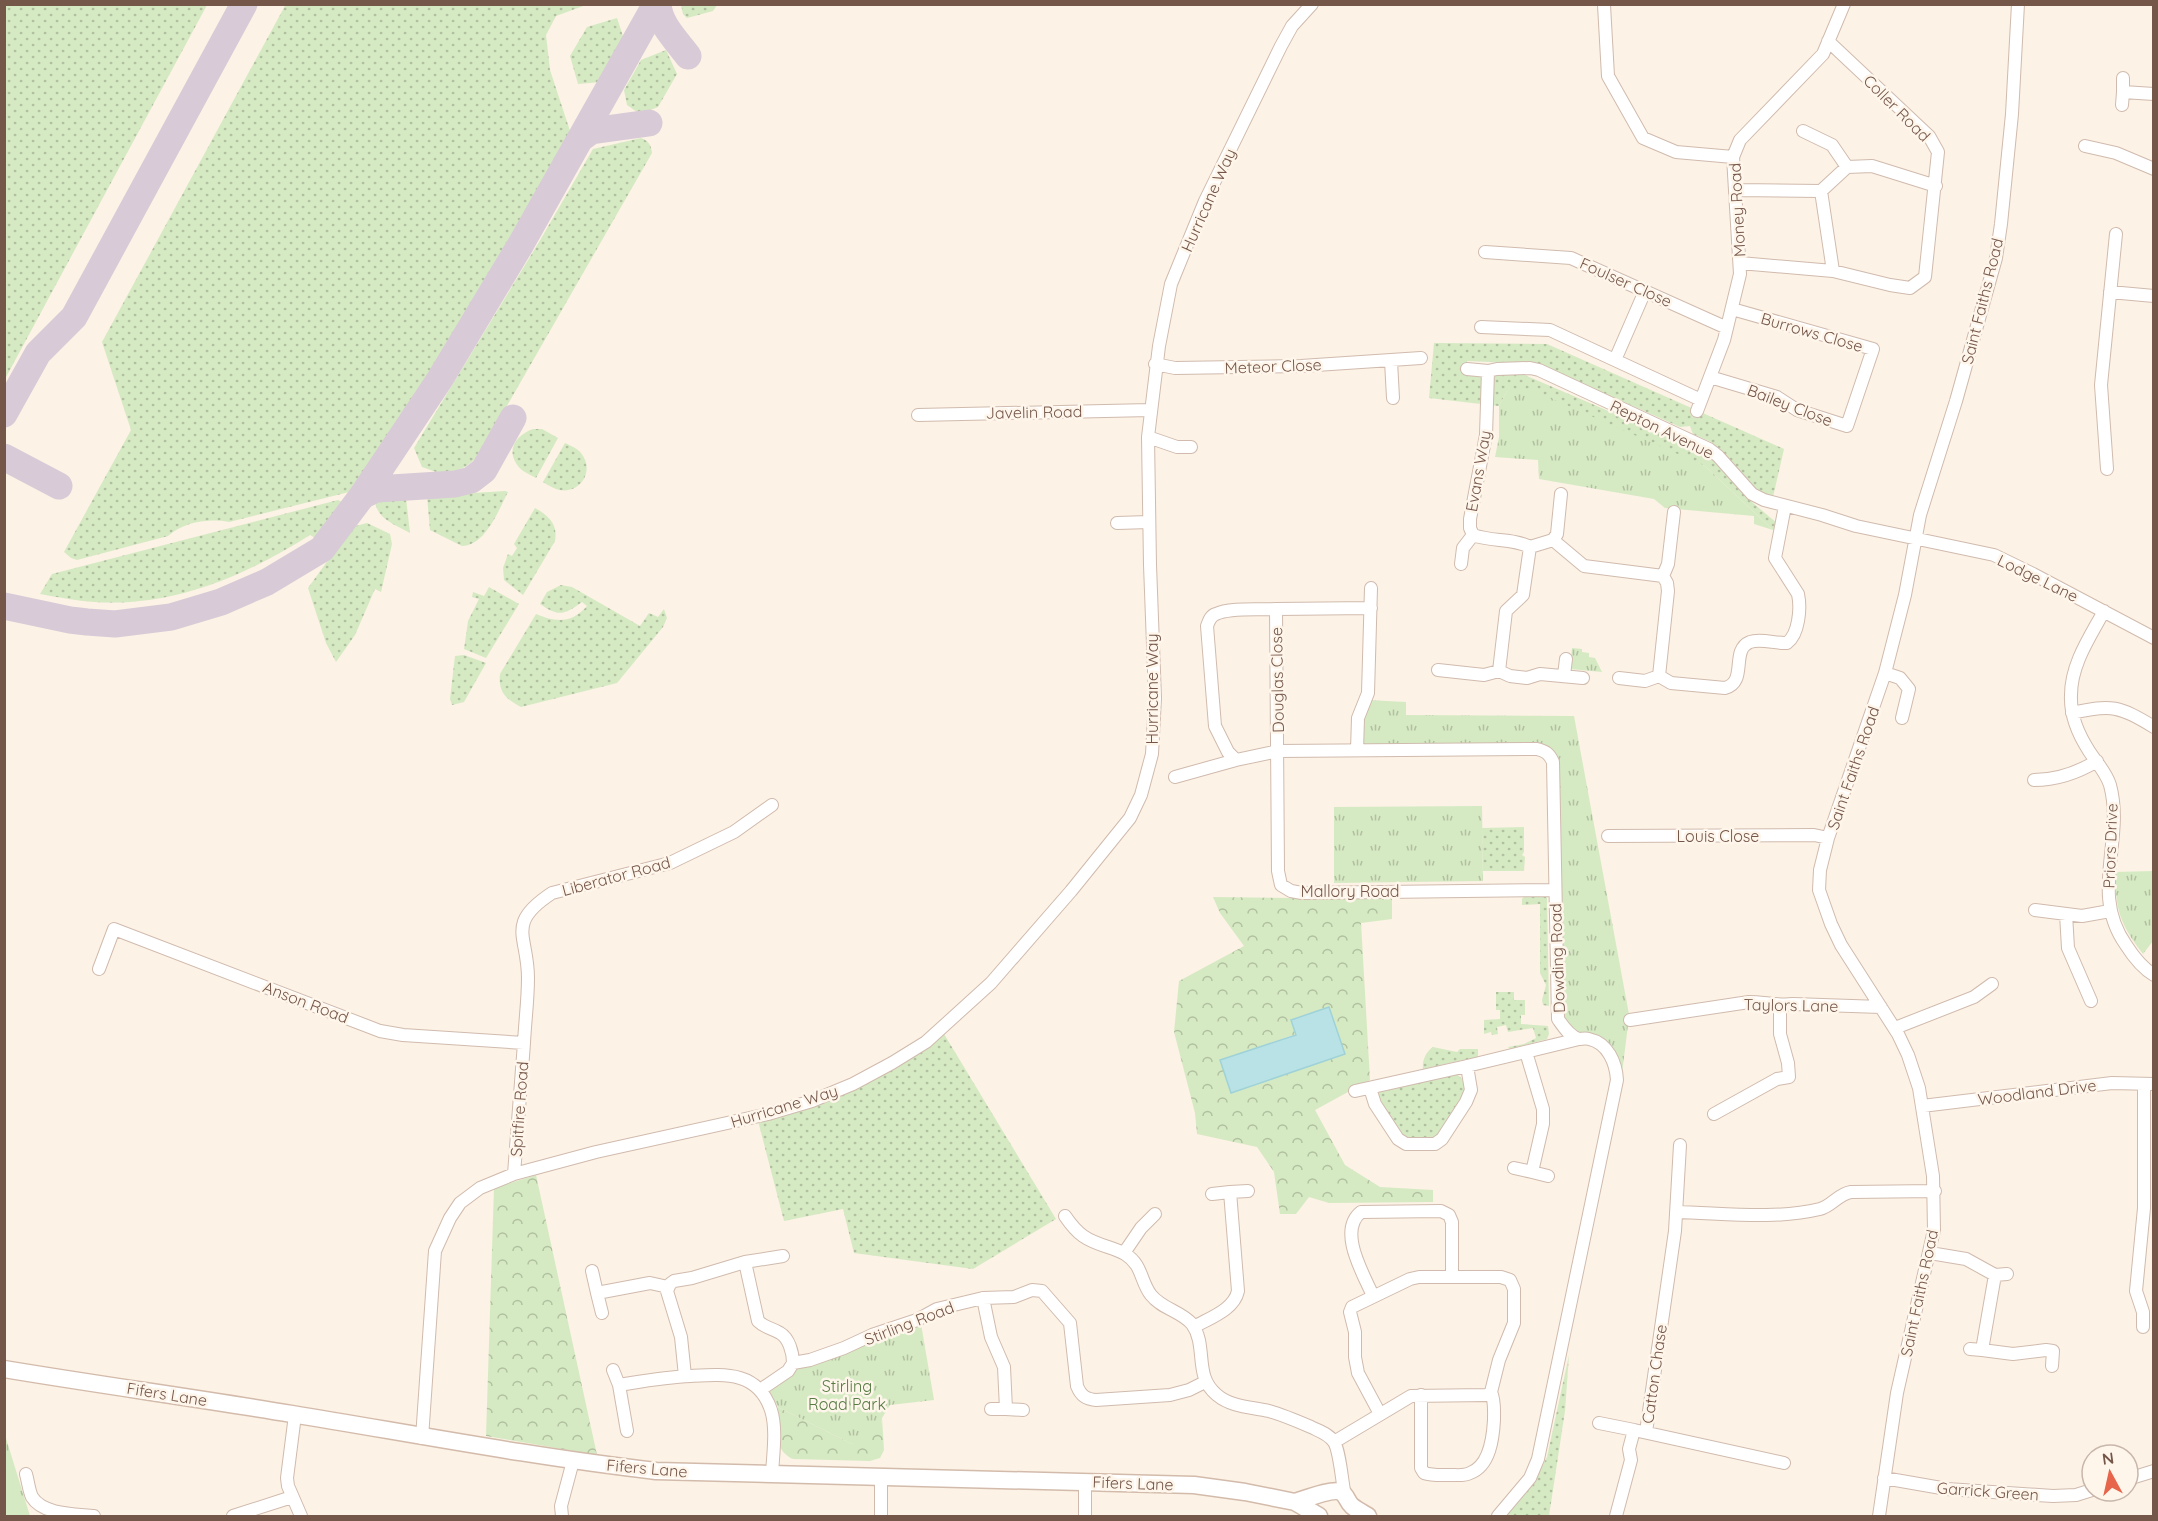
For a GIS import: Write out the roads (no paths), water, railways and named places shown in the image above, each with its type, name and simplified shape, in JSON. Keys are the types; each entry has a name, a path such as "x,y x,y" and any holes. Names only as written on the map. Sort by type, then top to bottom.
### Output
{"street":[{"name":"Hurricane Way","path":"422,1438 435,1251 450,1218 460,1203 480,1188 514,1174 596,1152 757,1117 812,1101 853,1084 926,1042 990,983 1071,891 1130,818 1141,795 1152,754 1155,698 1148,437 1155,364 1171,284 1205,201 1292,26 1312,4"},
{"name":"Money Road","path":"1615,360 1699,406 1727,328 1740,274 1733,157 1740,140 1823,54 1844,4"},
{"name":"Saint Faiths Road","path":"1879,1516 1897,1394 1930,1253 1935,1216 1935,1191 1922,1106 1908,1055 1895,1028 1841,945 1824,906 1820,890 1820,870 1828,838 1885,673 1905,595 1915,538 1996,258 2012,114 2018,4"},
{"path":"1604,5 1608,76 1643,138 1676,152 1733,157"},
{"name":"Coller Road","path":"1740,263 1833,271 1910,288 1925,278 1938,152 1929,136 1828,41"},
{"path":"2122,105 2123,78"},
{"path":"2122,92 2154,94"},
{"path":"1803,131 1832,146 1847,167"},
{"path":"2085,146 2116,153 2154,169"},
{"path":"1736,190 1821,191 1847,167 1872,166 1936,186"},
{"path":"1821,191 1833,271"},
{"path":"2107,469 2101,385 2116,234"},
{"name":"Foulser Close","path":"1485,252 1571,258 1727,328"},
{"path":"1481,327 1550,330 1615,360 1645,291"},
{"path":"2110,292 2154,296"},
{"name":"Burrows Close","path":"1732,309 1873,349 1867,368"},
{"name":"Meteor Close","path":"1155,364 1175,368 1301,366 1421,358"},
{"path":"1391,361 1393,398"},
{"name":"Repton Avenue","path":"1467,369 1488,371 1530,368 1539,370 1709,449 1752,494 1764,500 1856,526 1915,538"},
{"name":"Bailey Close","path":"1710,377 1777,397 1797,410 1847,426 1867,368"},
{"name":"Evans Way","path":"1488,371 1486,435 1470,528 1473,535 1481,538 1522,542 1530,547"},
{"name":"Javelin Road","path":"918,415 1150,410"},
{"path":"1148,437 1177,447 1191,447"},
{"path":"1499,671 1504,616 1510,606 1523,595 1530,547 1553,540 1557,534 1554,508 1561,494"},
{"path":"1619,678 1635,685 1659,676 1671,683 1732,687 1736,682 1742,650 1746,645 1758,641 1780,644 1792,639 1796,633 1800,600 1775,558 1785,506"},
{"path":"1663,576 1668,564 1666,536 1674,512"},
{"path":"1117,523 1149,522"},
{"name":"Evans Way","path":"1461,564 1463,548 1473,535"},
{"name":"Lodge Lane","path":"1915,538 1994,555 2154,638"},
{"path":"1553,540 1584,566 1663,576"},
{"path":"1659,676 1668,591 1663,576"},
{"path":"1357,750 1358,718 1368,693 1371,588"},
{"name":"Douglas Close","path":"1236,760 1228,752 1215,726 1208,626 1210,618 1226,606 1276,609 1371,608"},
{"name":"Douglas Close","path":"1276,609 1278,751"},
{"name":"Priors Drive","path":"2104,611 2076,666 2071,693 2072,712 2081,737 2109,784 2113,810 2108,886 2110,911 2122,940 2134,957 2154,975"},
{"path":"1564,675 1566,659"},
{"path":"1446,674 1484,675 1499,671 1510,676 1527,678 1540,674 1583,678"},
{"path":"1885,673 1900,678 1909,689 1902,718"},
{"path":"2072,712 2112,707 2129,712 2154,727"},
{"name":"Dowding Road","path":"1175,777 1218,770 1236,760 1278,751 1467,749 1544,751 1550,755 1553,762 1558,1019 1567,1031 1579,1039 1587,1038 1597,1042 1612,1057 1617,1075 1538,1459 1530,1478 1498,1516"},
{"name":"Mallory Road","path":"1278,751 1278,871 1281,885 1291,891 1555,890"},
{"path":"2034,780 2060,778 2097,761"},
{"name":"Liberator Road","path":"524,1043 528,976 522,930 531,910 552,892 670,863 734,832 772,805"},
{"name":"Louis Close","path":"1608,836 1814,835 1828,838"},
{"path":"2035,910 2082,916 2110,911"},
{"path":"2066,914 2068,948 2091,1001"},
{"name":"Anson Road","path":"99,969 114,929 380,1031 403,1035 524,1043"},
{"path":"1895,1028 1974,997 1992,984"},
{"name":"Taylors Lane","path":"1630,1020 1749,1002 1767,1002 1779,1006 1793,1004 1881,1007"},
{"path":"1721,1113 1777,1079 1789,1077 1788,1063 1780,1034 1779,1006"},
{"path":"1556,1044 1558,1019"},
{"path":"1355,1091 1579,1039"},
{"name":"Spitfire Road","path":"514,1174 524,1043"},
{"path":"1526,1052 1543,1109 1543,1124 1532,1172"},
{"path":"1370,1088 1375,1104 1398,1139 1406,1143 1435,1144 1442,1139 1466,1102 1471,1090 1467,1066"},
{"name":"Woodland Drive","path":"1922,1106 2106,1084 2149,1084"},
{"path":"2143,1327 2148,1306 2136,1291 2144,1208 2149,1084"},
{"name":"Catton Chase","path":"1640,1431 1676,1212 1680,1145"},
{"path":"1514,1168 1548,1176"},
{"path":"1212,1194 1248,1191"},
{"path":"1676,1212 1786,1215 1822,1209 1840,1196 1851,1192 1935,1191"},
{"path":"1194,1327 1231,1305 1238,1291 1230,1192"},
{"path":"1373,1296 1352,1247 1353,1221 1361,1212 1441,1211 1449,1215 1452,1222 1452,1277"},
{"path":"1124,1253 1138,1225 1155,1214"},
{"path":"1065,1216 1075,1231 1087,1239 1124,1253 1133,1260 1150,1294 1159,1303 1184,1316 1194,1327 1205,1382 1218,1397 1230,1403 1293,1420 1322,1432 1334,1442 1347,1505"},
{"path":"1930,1253 1966,1259 2001,1274 1976,1350 2013,1354 2054,1351 2052,1366"},
{"path":"685,1376 682,1345 667,1291 668,1287 674,1281 745,1262 783,1256"},
{"path":"745,1262 758,1322 786,1337 793,1356 793,1363"},
{"path":"592,1271 602,1313"},
{"path":"1380,1414 1358,1373 1355,1357 1355,1332 1350,1312 1352,1307 1410,1279 1419,1277 1508,1278 1512,1282 1514,1323 1499,1360 1491,1392 1493,1426 1490,1450 1473,1472 1466,1475 1424,1473 1421,1468 1421,1395"},
{"path":"597,1293 650,1283 668,1287"},
{"name":"Stirling Road","path":"760,1390 788,1371 793,1363 810,1360 844,1348 872,1335 918,1320 937,1309 983,1298 1014,1297 1032,1290 1042,1291 1048,1296 1070,1323 1077,1386 1079,1392 1086,1398 1096,1400 1170,1395 1189,1390 1205,1382"},
{"path":"983,1298 991,1337 1004,1367 1006,1409"},
{"name":"Fifers Lane","path":"4,1369 295,1415 422,1438 656,1471 1194,1485 1295,1502 1320,1516"},
{"path":"613,1370 619,1385 627,1431"},
{"path":"619,1385 657,1378 685,1376 731,1374 740,1377 760,1390 772,1412 772,1474"},
{"path":"1334,1442 1403,1399 1421,1395 1487,1395 1491,1392"},
{"path":"991,1409 1023,1410"},
{"path":"295,1415 287,1478 292,1497 301,1516"},
{"name":"Catton Chase","path":"1599,1423 1784,1463"},
{"path":"1616,1516 1631,1460 1629,1449 1640,1431"},
{"path":"562,1516 561,1506 573,1461"},
{"path":"1325,1493 1339,1463"},
{"path":"26,1474 32,1497 40,1505 49,1509 94,1516"},
{"path":"881,1477 881,1516"},
{"name":"Garrick Green","path":"1884,1478 1947,1489 2053,1496 2080,1494"},
{"path":"1085,1482 1085,1516"},
{"path":"1325,1493 1337,1491 1347,1505 1368,1516"},
{"name":"Fifers Lane","path":"1295,1502 1325,1493"},
{"name":"Fifers Lane","path":"1320,1516 1317,1505 1325,1493"},
{"path":"233,1516 292,1497"}],"water":[{"path":"1329,1007 1345,1054 1231,1093 1220,1060 1296,1035 1291,1020"}],"park label":[{"name":"Stirling Road Park","path":"847,1395"}]}
